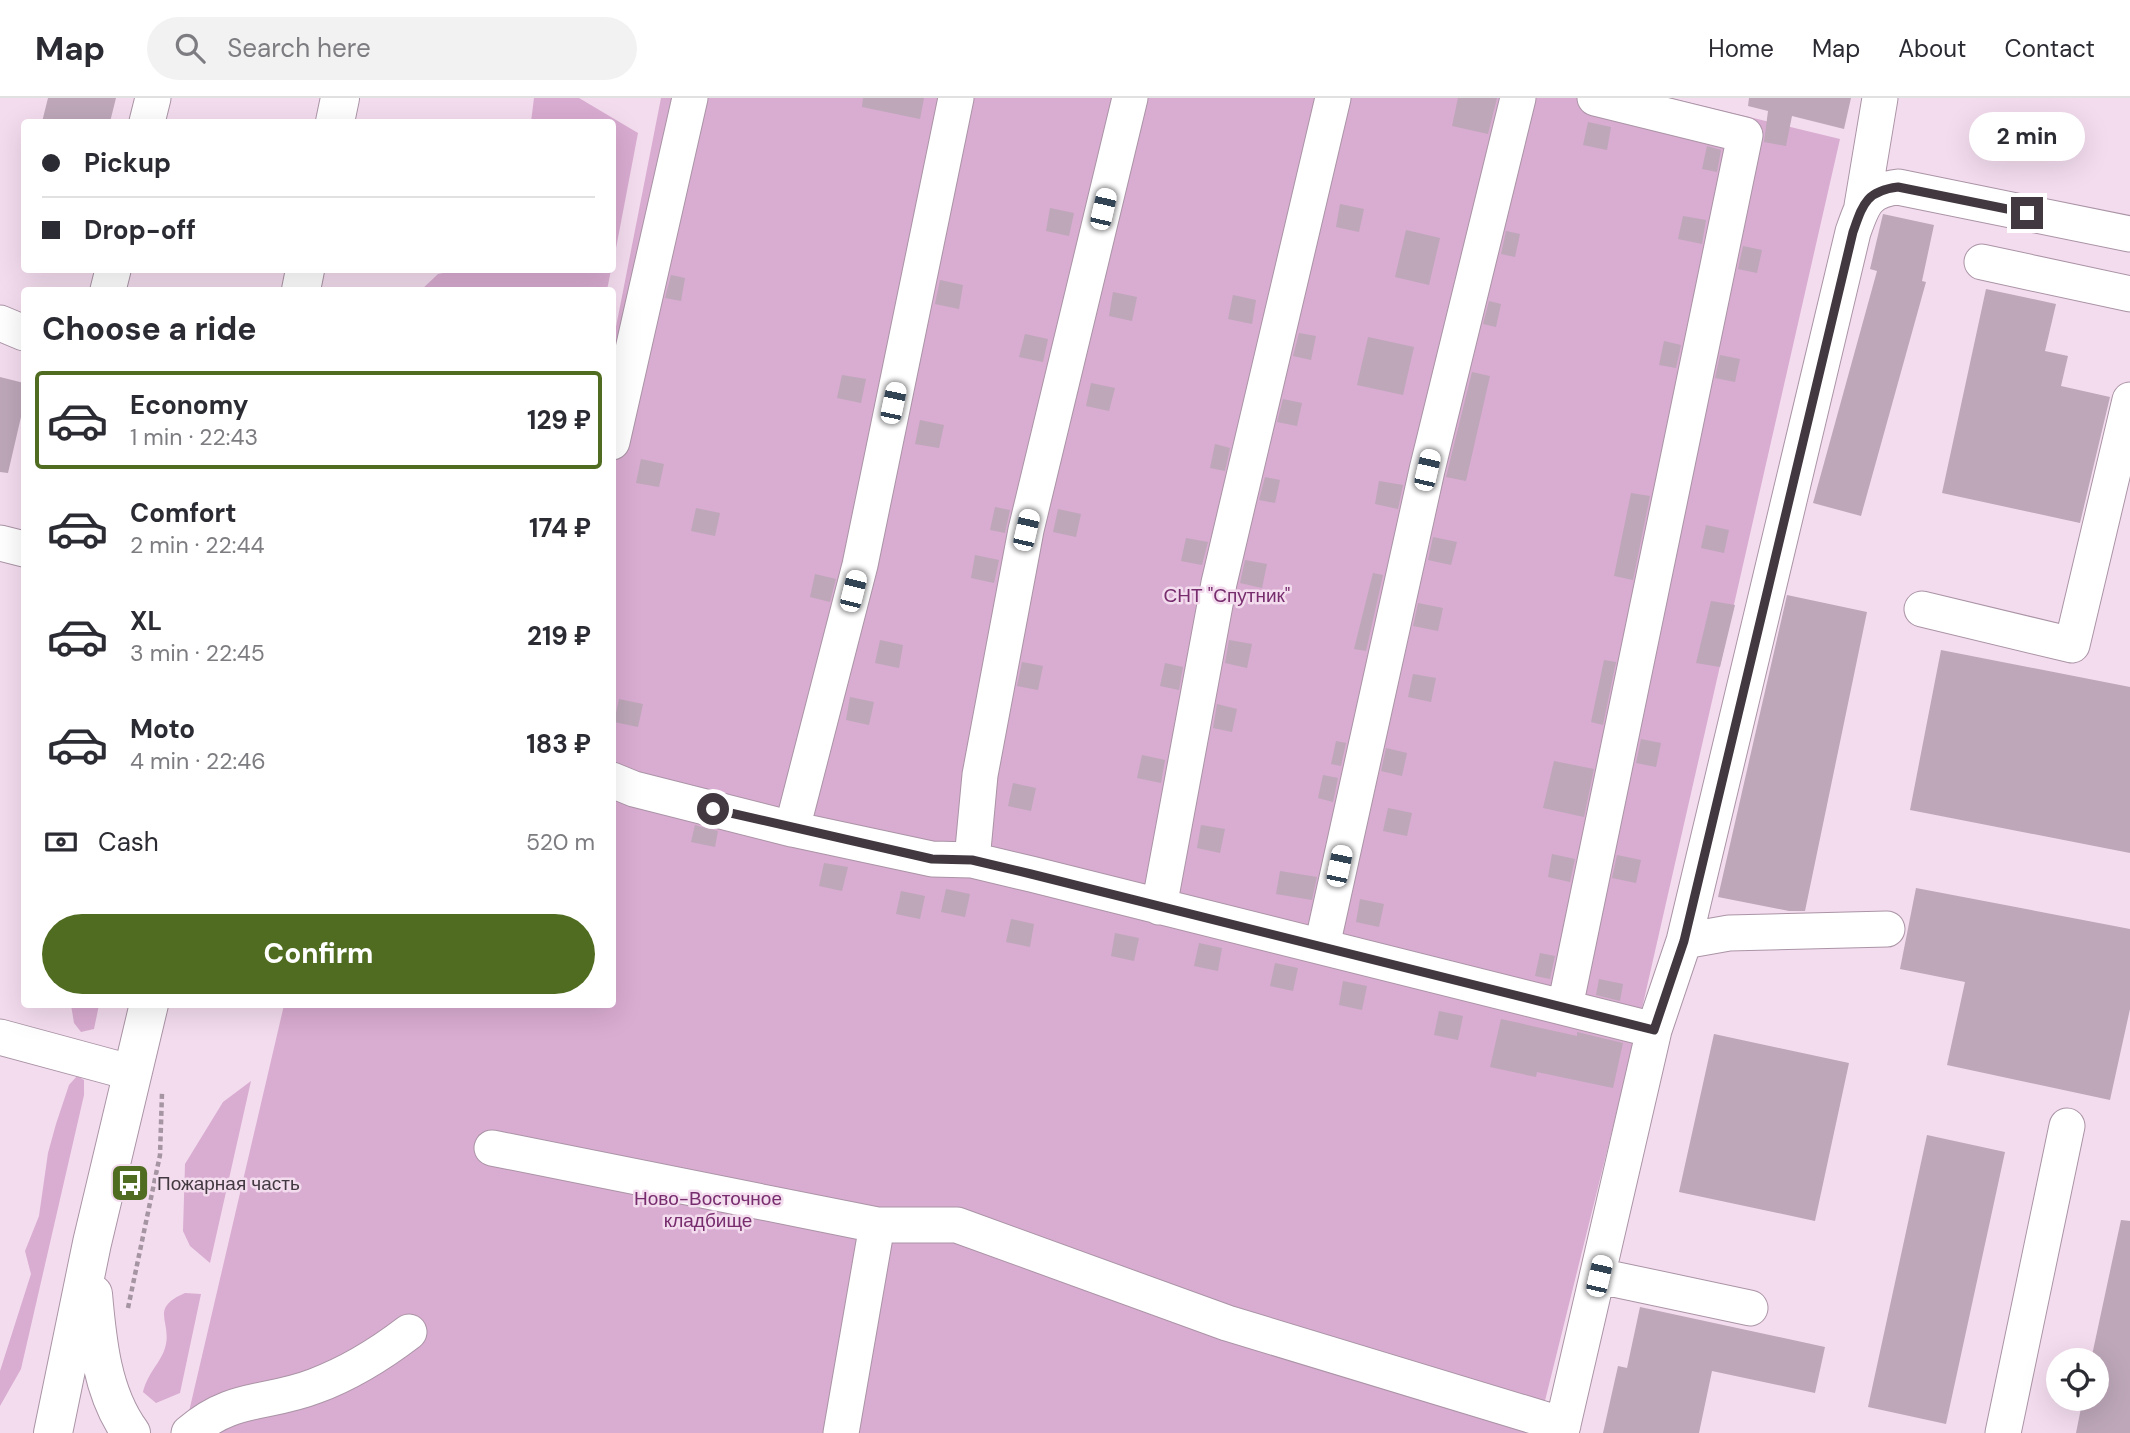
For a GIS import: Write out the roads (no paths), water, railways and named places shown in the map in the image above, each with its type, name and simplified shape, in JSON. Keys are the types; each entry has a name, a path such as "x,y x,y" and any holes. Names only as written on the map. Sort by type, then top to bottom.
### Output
{"main road":[{"path":"336,119 340,98"},
{"path":"53,1433 92,1243 148,1078 149,1008"},
{"path":"92,1243 95,1321 101,1360 112,1396 131,1433"}],"street":[{"path":"148,119 153,98"},
{"path":"616,424 690,98"},
{"path":"792,829 860,565 956,98"},
{"path":"972,860 980,775 1026,530 1130,98"},
{"path":"1159,907 1219,583 1333,98"},
{"path":"1322,946 1427,470 1518,98"},
{"path":"1565,1007 1745,135 1595,98"},
{"path":"492,1148 877,1225 957,1225 1227,1323 1562,1429 1654,1030 1684,941 1847,259 1862,206 1880,98"},
{"path":"1862,206 1878,189 1898,187 2130,234"},
{"path":"1982,262 2130,294"},
{"path":"0,323 21,332"},
{"path":"1922,610 2072,645 2130,400"},
{"path":"0,543 21,548"},
{"path":"616,782 634,789 792,829 932,859 972,860 1654,1030"},
{"path":"1684,941 1729,933 1887,929"},
{"path":"0,1037 148,1078"},
{"path":"2003,1433 2067,1126"},
{"path":"841,1433 877,1225"},
{"path":"1599,1276 1750,1308"},
{"path":"189,1433 224,1409 313,1387 370,1362 408,1332"}],"place":[{"name":"Пожарная часть","path":"130,1183"}],"park label":[{"name":"СНТ \"Спутник\"","path":"1227,595"},
{"name":"Ново-Восточное кладбище","path":"708,1209"}]}
